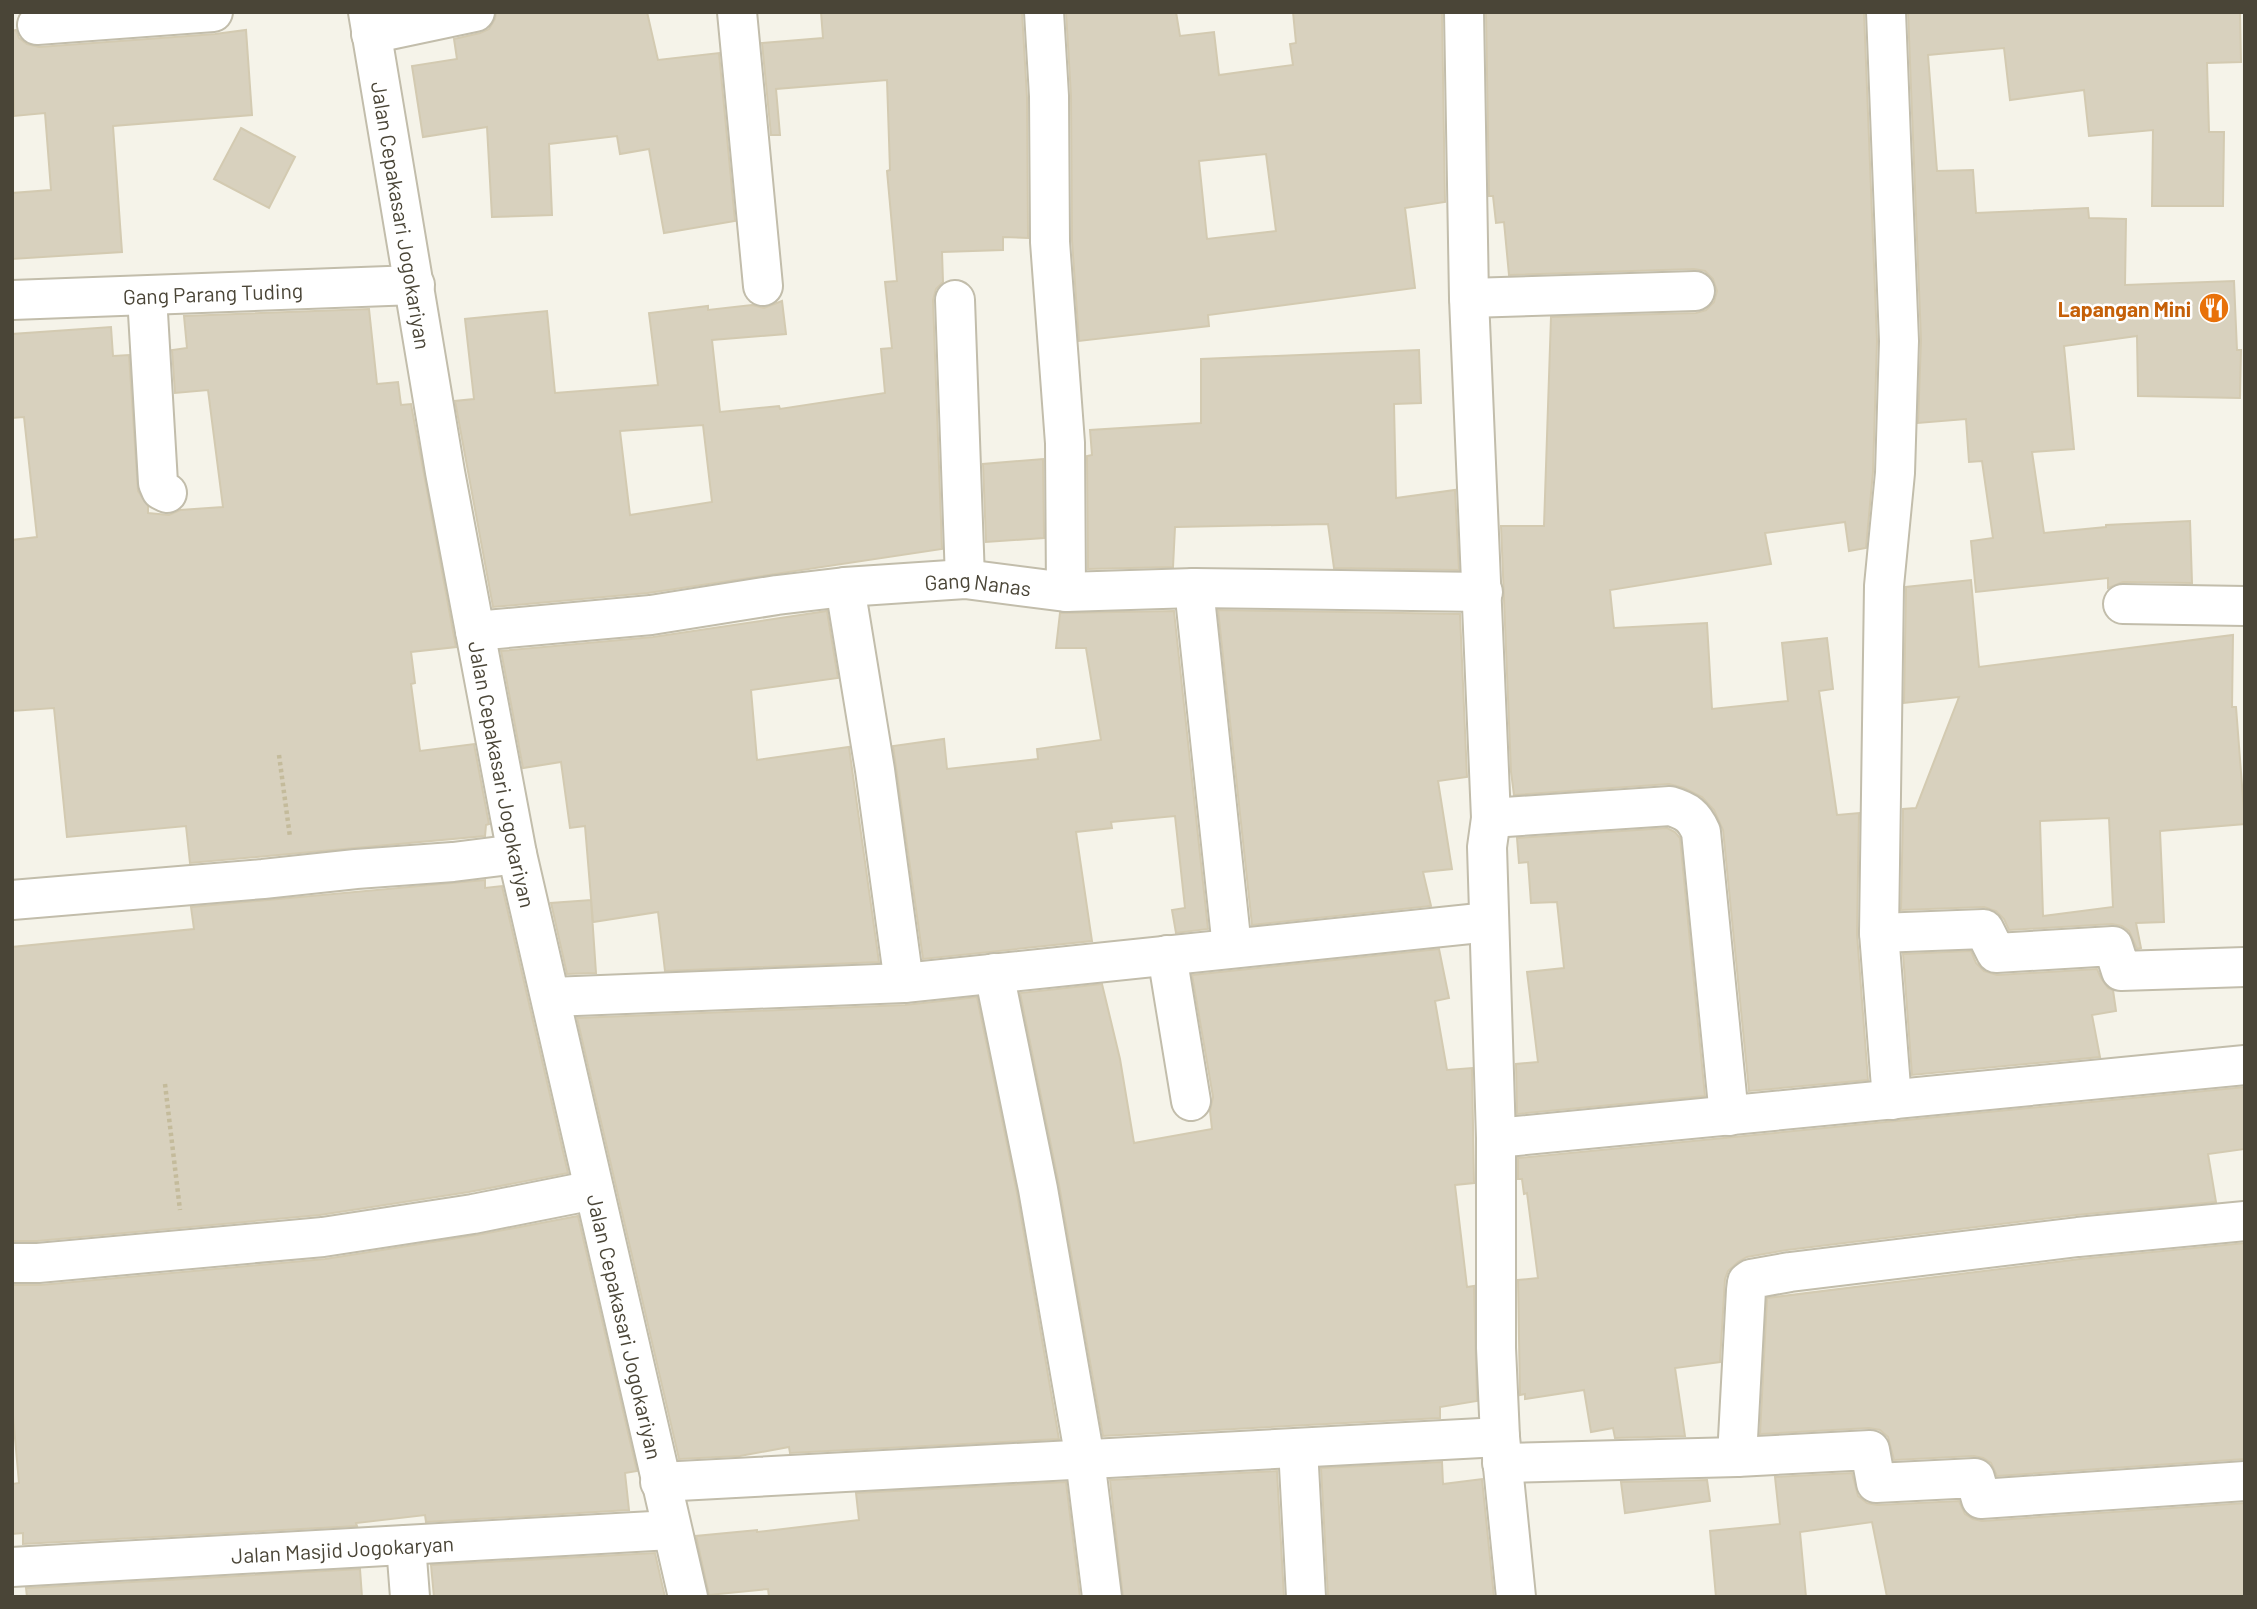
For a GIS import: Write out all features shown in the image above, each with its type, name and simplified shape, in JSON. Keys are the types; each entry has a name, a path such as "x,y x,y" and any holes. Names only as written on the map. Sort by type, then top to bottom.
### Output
{"street":[{"path":"37,25 213,12"},
{"path":"369,23 475,12"},
{"path":"737,12 763,286"},
{"path":"1044,12 1049,96 1050,242 1065,443 1066,592"},
{"path":"1464,12 1469,298 1491,818 1487,847 1496,1138 1496,1348 1501,1450 1516,1597"},
{"path":"1886,12 1899,341 1895,473 1884,586 1879,933 1892,1100"},
{"name":"Jalan Cepakasari Jogokariyan","path":"369,23 445,471 517,854 688,1597"},
{"name":"Gang Parang Tuding","path":"12,300 415,285"},
{"path":"1469,298 1695,291"},
{"path":"147,296 158,483 161,490 167,493"},
{"path":"955,300 965,579"},
{"name":"Gang Nanas","path":"475,632 651,615 845,587 965,579 1066,592 1194,588 1483,592"},
{"path":"845,587 875,770 904,983"},
{"path":"1194,588 1232,948"},
{"path":"2123,604 2245,606"},
{"path":"1491,818 1670,806 1686,811 1695,819 1700,832 1729,1116"},
{"path":"12,900 453,862 517,854"},
{"path":"551,997 904,983 1489,922"},
{"path":"1879,933 1984,929 1996,953 2113,946 2121,971 2245,967"},
{"path":"1167,955 1191,1101"},
{"path":"994,973 1038,1188 1085,1459 1102,1597"},
{"path":"1496,1138 2245,1065"},
{"path":"12,1263 323,1237 473,1214 594,1190"},
{"path":"1737,1457 1746,1290 1747,1282 1751,1279 2064,1239 2245,1221"},
{"path":"1298,1448 1306,1597"},
{"path":"660,1482 1298,1448 1501,1450 1737,1457 1870,1450 1876,1483 1975,1478 1980,1499 2245,1481"},
{"name":"Jalan Masjid Jogokaryan","path":"12,1567 671,1530"},
{"path":"406,1545 410,1597"}],"path":[{"path":"279,755 295,876"},
{"path":"165,1084 184,1249"}],"building":[{"path":"496,12 647,12 658,60 719,53 735,221 664,233 649,149 620,154 617,136 549,144 552,215 492,217 487,127 423,137 412,66 457,59 454,39 489,29"},
{"path":"821,12 1022,12 1027,97 1028,238 1003,237 1003,250 942,252 943,282 936,289 933,300 942,549 648,593 493,607 455,401 474,399 465,319 547,311 555,393 658,385 649,313 708,306 708,310 752,305 764,308 782,301 786,334 712,340 720,412 779,406 780,409 885,393 881,349 892,348 885,282 897,281 887,171 890,170 887,80 776,89 780,135 771,135 762,43 823,38","holes":["703,425 712,502 630,515 620,431"]},
{"path":"1066,12 1176,12 1180,36 1214,32 1219,75 1293,65 1290,44 1296,43 1293,12 1442,12 1445,202 1405,208 1415,288 1208,315 1209,326 1079,341 1072,241 1071,96","holes":["1266,154 1276,231 1207,239 1199,161"]},
{"path":"1486,12 1864,12 1877,341 1873,472 1866,548 1849,551 1845,522 1765,533 1771,564 1610,590 1614,628 1707,623 1712,709 1788,701 1782,643 1827,638 1833,689 1819,691 1837,815 1859,813 1857,934 1868,1080 1749,1091 1723,830 1714,810 1702,797 1669,784 1514,795 1501,526 1544,526 1551,317 1696,313 1706,310 1714,302 1717,291 1713,279 1705,271 1694,269 1509,275 1504,222 1496,223 1493,196 1489,196"},
{"path":"1908,12 2240,12 2241,62 2207,63 2209,132 2224,132 2223,206 2152,206 2153,130 2089,136 2084,90 2010,100 2004,48 1928,55 1937,171 1973,170 1976,213 2088,208 2089,218 2126,219 2125,285 2234,281 2237,350 2241,350 2240,398 2138,396 2137,336 2064,346 2074,449 2032,452 2044,533 2106,525 2190,521 2192,583 2123,582 2108,588 2108,578 1976,592 1971,541 1993,538 1982,461 1969,462 1966,419 1918,423 1921,340"},
{"path":"16,30 19,38 27,44 39,47 246,30 252,115 113,126 122,252 12,259 12,193 51,190 45,113 14,116 12,31"},
{"path":"241,128 295,157 269,208 214,179"},
{"path":"369,309 377,384 398,382 401,405 411,404 456,647 411,652 415,683 411,684 420,751 474,744 489,824 486,825 485,836 190,863 186,826 67,837 54,708 12,711 12,540 37,537 24,417 12,418 12,334 111,327 113,356 129,355 138,491 148,506 148,513 169,515 180,510 223,507 208,390 175,393 172,350 187,348 184,316"},
{"path":"1419,350 1421,403 1394,404 1396,498 1455,490 1459,570 1334,568 1328,524 1175,527 1173,567 1088,569 1087,456 1092,455 1090,430 1201,423 1201,359"},
{"path":"1043,459 1044,538 986,542 983,464"},
{"path":"1971,580 1979,667 2233,635 2232,707 2236,707 2245,824 2160,831 2164,922 2136,923 2141,948 2137,949 2129,931 2112,924 2009,930 1996,911 1984,907 1901,910 1903,809 1916,808 1959,697 1904,703 1906,587","holes":["2109,818 2113,907 2043,916 2040,821"]},
{"path":"1218,610 1460,614 1467,777 1438,781 1452,869 1423,872 1431,906 1252,925"},
{"path":"827,611 838,678 751,690 757,760 849,747 879,962 665,971 658,912 593,922 585,826 570,828 561,762 523,768 501,651 653,637"},
{"path":"1174,611 1208,929 1176,933 1172,910 1185,908 1175,816 1111,822 1112,828 1076,832 1092,941 923,959 893,746 944,739 947,769 1038,759 1037,749 1101,740 1086,648 1056,648 1060,613"},
{"path":"1667,828 1680,838 1705,1096 1517,1114 1516,1064 1538,1062 1527,972 1564,968 1557,902 1531,903 1528,862 1519,863 1517,838"},
{"path":"485,880 485,888 502,886 568,1173 469,1192 320,1215 37,1241 12,1241 12,947 194,929 191,907"},
{"path":"591,900 596,973 567,974 551,903"},
{"path":"1439,949 1449,998 1435,1001 1447,1070 1472,1068 1474,1183 1455,1185 1467,1287 1474,1286 1477,1401 1440,1407 1440,1418 1103,1436 1059,1185 1020,993 1102,984 1120,1059 1134,1143 1212,1129 1210,1111 1213,1097 1192,975"},
{"path":"1971,951 1976,963 1984,971 1997,975 2097,969 2108,988 2113,990 2116,1011 2092,1015 2100,1057 1912,1075 1903,954"},
{"path":"977,997 1017,1193 1059,1439 790,1453 789,1447 740,1456 679,1459 577,1018 905,1005"},
{"path":"2245,1087 2245,1149 2208,1154 2216,1202 2076,1215 1787,1250 1747,1257 1738,1262 1728,1271 1725,1279 1720,1362 1675,1368 1685,1436 1615,1438 1613,1428 1591,1432 1584,1390 1525,1399 1525,1394 1520,1395 1518,1280 1538,1278 1527,1193 1524,1194 1522,1179 1518,1179 1518,1158"},
{"path":"578,1216 637,1471 625,1473 629,1510 426,1522 425,1515 356,1523 357,1526 23,1544 23,1533 12,1534 12,1484 19,1483 12,1405 12,1285 40,1285 325,1259"},
{"path":"2245,1243 2245,1459 1997,1476 1991,1463 1974,1456 1894,1460 1888,1437 1880,1430 1869,1428 1760,1434 1767,1298 2080,1259"},
{"path":"1442,1462 1443,1484 1482,1479 1494,1597 1328,1597 1321,1468"},
{"path":"1277,1471 1284,1597 1123,1597 1110,1480"},
{"path":"1852,1473 1858,1496 1867,1503 1877,1505 1959,1501 1965,1514 1982,1521 2245,1503 2245,1597 1887,1597 1872,1522 1800,1532 1806,1597 1716,1597 1710,1531 1780,1524 1775,1477"},
{"path":"1707,1480 1710,1501 1625,1513 1621,1482"},
{"path":"1066,1482 1080,1597 769,1597 768,1589 709,1595 696,1536 859,1520 856,1493"},
{"path":"655,1553 665,1597 434,1597 431,1565"},
{"path":"360,1569 362,1597 27,1597 26,1588"}],"place":[{"name":"Lapangan Mini","path":"2214,308"}]}
